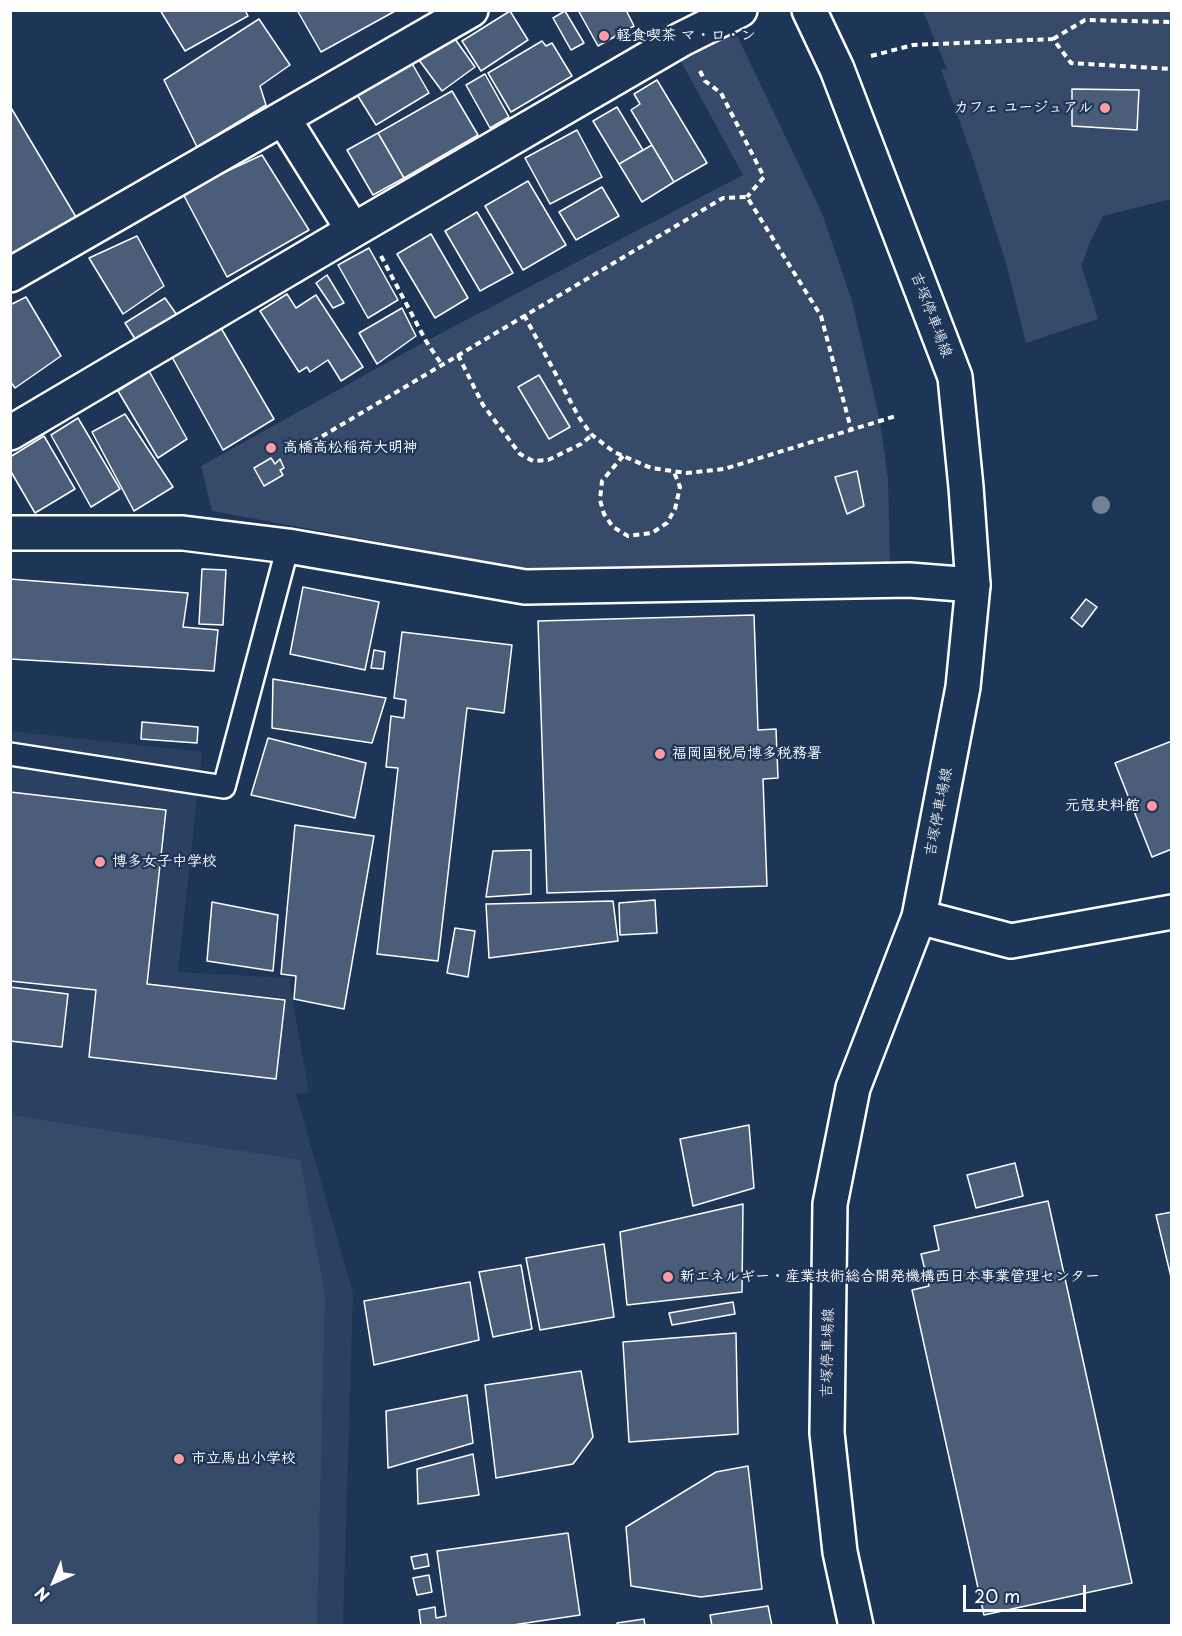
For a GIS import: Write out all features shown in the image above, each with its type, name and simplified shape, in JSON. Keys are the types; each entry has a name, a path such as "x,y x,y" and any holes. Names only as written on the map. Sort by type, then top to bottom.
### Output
{"street":[{"path":"10,275 471,10"},
{"path":"10,433 682,39 740,10"},
{"name":"吉塚停車場線","path":"809,10 837,69 955,377 973,585 963,687 919,917 853,1088 830,1204 827,1433 840,1552 856,1626"},
{"path":"283,118 359,227"},
{"path":"10,533 183,532 288,546 525,587 909,580 973,585"},
{"path":"919,917 1011,941 1172,912"}],"lane":[{"path":"10,754 224,787 288,546"}],"path":[{"path":"837,69 877,54 913,45 1053,39 1085,20 1172,22"},
{"path":"304,447 723,198 747,197 764,177 721,93 705,81 682,39"},
{"path":"1053,39 1071,63 1172,69"},
{"path":"747,197 821,316 851,429"},
{"path":"359,227 442,365"},
{"path":"524,315 580,419 592,435 614,452 651,468 687,473 724,469 896,416"},
{"path":"458,355 483,405 520,454 533,461 548,460 581,444 592,435"},
{"path":"623,456 602,480 600,500 604,514 614,527 628,536 652,533 667,523 675,509 680,487 674,471"}],"shaded area":[{"path":"923,11 1171,11 1171,199 1103,216 1081,264 1098,319 1026,343 1006,263 941,69 947,69"},
{"path":"733,27 822,213 852,301 880,421 888,479 890,564 521,568 212,511 201,466 426,341 743,175 678,56"},
{"name":"市立馬出小学校","path":"11,731 202,752 178,972 289,978 309,1093 296,1094 353,1293 343,1625 11,1626"},
{"name":"市立馬出小学校","path":"10,1115 300,1160 325,1295 317,1625 11,1625"}],"building":[{"path":"160,10 245,10 248,16 185,51"},
{"path":"297,10 397,10 321,52"},
{"name":"軽食喫茶 マ・ロ・ン","path":"578,10 626,10 634,26 598,46"},
{"path":"510,11 528,40 481,71 462,41"},
{"path":"565,11 584,43 571,50 553,18"},
{"path":"259,19 290,65 260,86 266,105 197,147 164,80"},
{"path":"450,32 475,67 442,91 416,56"},
{"path":"542,41 546,46 552,43 572,76 511,112 488,73"},
{"path":"410,60 429,93 376,125 356,93"},
{"path":"485,74 509,117 490,128 466,85"},
{"path":"657,80 707,163 674,182 631,110 640,104 634,94"},
{"name":"カフェ ユージュアル","path":"1072,89 1139,90 1137,130 1072,126"},
{"path":"452,91 478,135 404,178 378,133"},
{"path":"10,106 76,217 11,255 10,253"},
{"path":"617,107 643,150 619,164 593,121"},
{"path":"577,130 602,177 550,204 525,158"},
{"path":"378,133 404,178 373,195 347,150"},
{"path":"652,145 674,182 642,202 619,164"},
{"path":"262,155 309,230 227,277 182,192"},
{"path":"528,181 566,245 523,270 485,206"},
{"path":"602,187 619,216 576,240 559,212"},
{"path":"477,212 513,273 480,291 445,231"},
{"path":"431,234 468,298 435,318 397,254"},
{"path":"137,236 164,286 123,314 89,258"},
{"path":"369,248 398,300 368,318 338,265"},
{"path":"327,275 344,303 333,308 316,283"},
{"path":"287,294 296,308 316,295 363,367 341,381 328,360 310,372 307,367 299,372 260,311"},
{"path":"26,297 61,356 15,388 10,381 10,305"},
{"path":"165,298 177,315 137,342 125,323"},
{"path":"402,308 416,336 377,364 359,333"},
{"path":"221,328 274,419 223,450 172,357"},
{"path":"149,371 187,439 158,458 118,391"},
{"path":"539,375 570,427 549,439 518,387"},
{"path":"125,414 173,487 134,511 92,432"},
{"path":"78,418 120,489 91,507 51,435"},
{"path":"44,436 75,489 35,513 10,470 10,457"},
{"path":"271,458 275,464 280,459 284,468 280,470 283,475 264,486 254,468"},
{"path":"857,471 864,506 847,514 835,477"},
{"path":"202,569 226,570 223,625 199,624"},
{"path":"10,579 188,593 183,627 218,630 214,671 10,659"},
{"path":"303,587 379,602 365,670 290,654"},
{"path":"1086,599 1097,607 1082,627 1071,618"},
{"name":"福岡国税局博多税務署","path":"754,615 758,730 776,729 778,778 763,779 767,886 547,893 538,621"},
{"path":"402,632 512,645 504,713 467,708 438,961 377,954 398,768 386,767 391,716 404,718 406,700 394,698"},
{"path":"374,650 385,652 383,669 371,668"},
{"path":"273,679 386,698 372,743 272,728"},
{"path":"142,722 198,727 197,743 141,739"},
{"path":"268,738 366,763 355,818 251,795"},
{"name":"元寇史料館","path":"1172,741 1172,849 1152,857 1115,763"},
{"path":"10,792 166,810 147,984 285,1000 276,1079 89,1057 96,990 10,981"},
{"path":"295,825 374,836 344,1009 294,999 296,976 281,974"},
{"path":"531,850 531,894 486,897 493,851"},
{"path":"655,900 657,933 620,935 619,903"},
{"path":"613,901 618,941 489,958 486,904"},
{"path":"212,902 278,915 273,971 207,961"},
{"path":"455,928 475,931 468,977 447,973"},
{"path":"10,987 68,994 62,1047 10,1041"},
{"path":"749,1125 754,1188 693,1206 680,1139"},
{"path":"1015,1163 1023,1196 976,1208 967,1175"},
{"path":"1048,1201 1132,1583 984,1615 912,1290 929,1286 921,1254 939,1250 934,1226"},
{"path":"743,1204 742,1292 627,1305 620,1232"},
{"path":"1172,1212 1172,1281 1156,1215"},
{"path":"604,1244 614,1317 540,1330 526,1258"},
{"path":"521,1265 532,1329 493,1337 479,1272"},
{"path":"470,1282 479,1340 374,1365 364,1301"},
{"path":"733,1302 735,1314 672,1325 669,1313"},
{"path":"736,1333 738,1434 629,1442 623,1342"},
{"path":"581,1371 593,1437 573,1464 496,1478 485,1385"},
{"path":"467,1395 473,1443 388,1468 386,1411"},
{"path":"473,1454 479,1495 418,1504 417,1469"},
{"path":"748,1466 762,1589 701,1597 631,1586 626,1527 716,1472"},
{"path":"568,1533 580,1615 506,1626 421,1626 419,1610 435,1607 436,1618 446,1616 437,1551"},
{"path":"427,1554 429,1566 414,1569 411,1557"},
{"path":"429,1575 432,1592 417,1595 413,1578"},
{"path":"768,1606 772,1626 712,1626 710,1615"},
{"path":"644,1619 645,1626 617,1626 617,1623"}],"place":[{"name":"軽食喫茶 マ・ロ・ン","path":"604,36"},
{"name":"カフェ ユージュアル","path":"1105,108"},
{"name":"高橋高松稲荷大明神","path":"271,448"},
{"name":"福岡国税局博多税務署","path":"660,754"},
{"name":"元寇史料館","path":"1152,806"},
{"name":"博多女子中学校","path":"100,862"},
{"name":"新エネルギー・産業技術総合開発機構西日本事業管理センター","path":"668,1277"},
{"name":"市立馬出小学校","path":"179,1459"}]}
